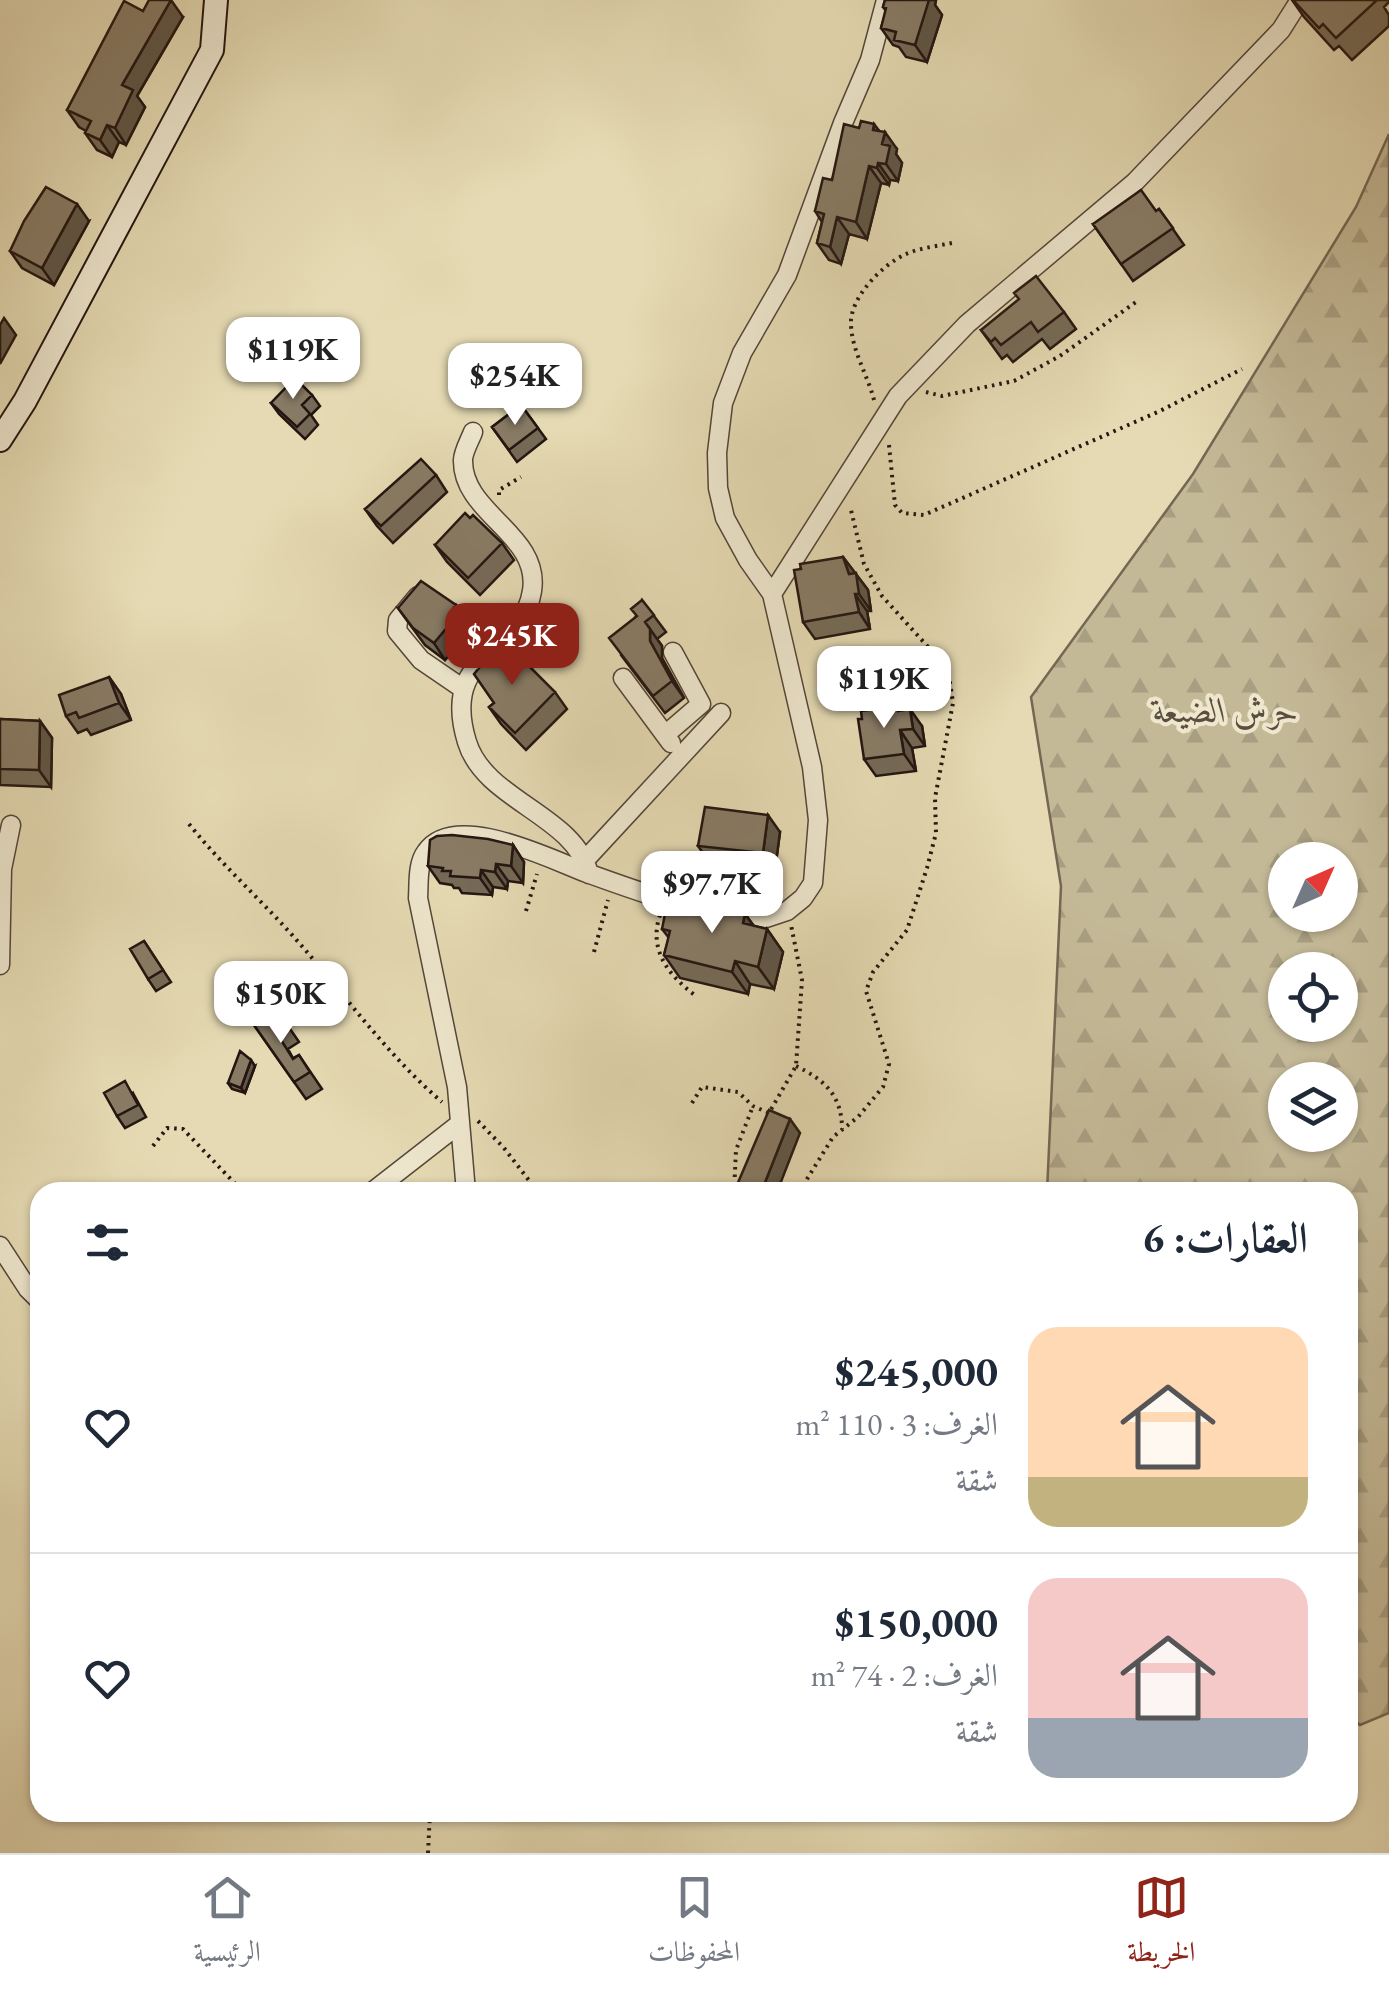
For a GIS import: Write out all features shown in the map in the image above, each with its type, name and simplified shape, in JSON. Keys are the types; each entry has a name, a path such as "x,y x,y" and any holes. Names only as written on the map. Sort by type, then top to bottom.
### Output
{"street":[{"path":"0,440 25,401 212,50 216,0"},
{"path":"465,1182 457,1087 418,898 426,852 441,840 458,836 492,838 587,867 665,900 747,919 788,911 813,883 818,820 812,767 772,594 724,518 717,453 724,403 742,353 797,250 870,60 886,0"},
{"path":"772,594 906,386 967,324 1135,182 1281,30 1300,0"},
{"path":"473,432 463,459 475,510 520,546 528,564 532,592 513,628 472,670 462,688 467,742 481,768 504,792 556,829 587,867"},
{"path":"422,592 398,620 397,631 420,660 462,688"},
{"path":"665,735 701,704 673,652"},
{"path":"623,678 681,755"},
{"path":"587,867 721,713"},
{"path":"0,965 2,869 11,825"},
{"path":"383,1182 458,1116"},
{"path":"0,1246 30,1292"}],"path":[{"path":"881,424 854,342 850,323 853,310 888,265 907,253 952,243"},
{"path":"906,386 942,396 1014,381 1060,356 1136,302"},
{"path":"889,444 895,505 902,513 924,515 1160,412 1242,370"},
{"path":"500,500 499,490 520,477"},
{"path":"805,1182 833,1137 883,1087 889,1064 866,991 873,972 907,930 927,868 936,833 936,798 954,703 948,669 882,596 864,564 846,481"},
{"path":"188,824 405,1068 458,1116 493,1134 530,1182"},
{"path":"526,911 544,855"},
{"path":"594,952 613,881"},
{"path":"665,900 656,927 658,952 672,979 696,996"},
{"path":"692,1103 702,1087 738,1092 753,1106 769,1113 796,1066 802,980 788,911"},
{"path":"299,1022 330,1001 336,987"},
{"path":"796,1066 811,1073 838,1098 842,1129"},
{"path":"734,1182 736,1150 753,1106"},
{"path":"153,1146 167,1128 183,1129 233,1182"},
{"path":"428,1853 430,1822"}],"green space":[{"name":"حرش الضيعة","path":"1389,134 1389,1713 1360,1725 1358,1182 1047,1182 1061,886 1031,697 1193,474 1356,207"}],"building":[{"path":"149,0 171,0 122,85 133,90 115,128 107,125 100,140 85,133 91,121 67,110 124,1 143,11"},
{"path":"885,0 929,0 915,45 894,40 896,32 881,28"},
{"path":"1293,0 1377,0 1336,38 1323,24 1319,28"},
{"path":"861,121 874,124 873,130 885,132 882,144 890,146 886,164 869,166 856,222 837,217 830,247 817,243 824,214 815,211 823,178 832,180 844,124 859,128"},
{"path":"46,187 77,204 42,268 10,251"},
{"path":"1141,190 1173,228 1121,264 1093,224"},
{"path":"1036,276 1064,312 1038,332 1031,322 1001,345 995,338 991,342 981,330 1019,299 1014,293"},
{"path":"295,378 312,395 302,405 310,414 297,427 271,403"},
{"path":"521,405 538,428 509,450 492,427"},
{"path":"421,459 436,475 381,526 365,509"},
{"path":"465,513 470,518 473,515 502,543 468,578 435,545"},
{"path":"843,557 849,574 856,573 859,612 803,622 794,570 801,569 800,564"},
{"path":"421,581 460,612 434,643 413,628 398,608"},
{"path":"642,600 654,615 645,622 650,629 650,641 672,681 653,696 609,638 637,616 631,609"},
{"path":"498,645 513,659 520,657 555,692 515,733 489,707 494,703 474,674"},
{"path":"109,677 119,703 79,718 76,712 66,716 59,695"},
{"path":"897,706 898,711 910,709 913,729 900,730 904,754 864,759 858,719 862,719 861,711"},
{"path":"0,719 40,721 39,770 0,769"},
{"path":"705,807 768,815 763,853 698,846"},
{"path":"452,835 513,845 511,866 496,864 495,872 481,870 480,878 450,876 451,871 428,866 430,840"},
{"path":"678,899 745,914 743,923 767,929 758,967 735,961 732,972 664,955 670,931 662,929 666,909 676,911"},
{"path":"144,941 163,970 148,979 130,949"},
{"path":"277,1010 287,1025 276,1032 293,1059 299,1055 310,1072 294,1082 254,1025"},
{"path":"240,1051 251,1060 241,1088 228,1083"},
{"path":"125,1081 138,1105 117,1116 104,1093"},
{"path":"769,1110 790,1119 765,1182 738,1182"}]}
